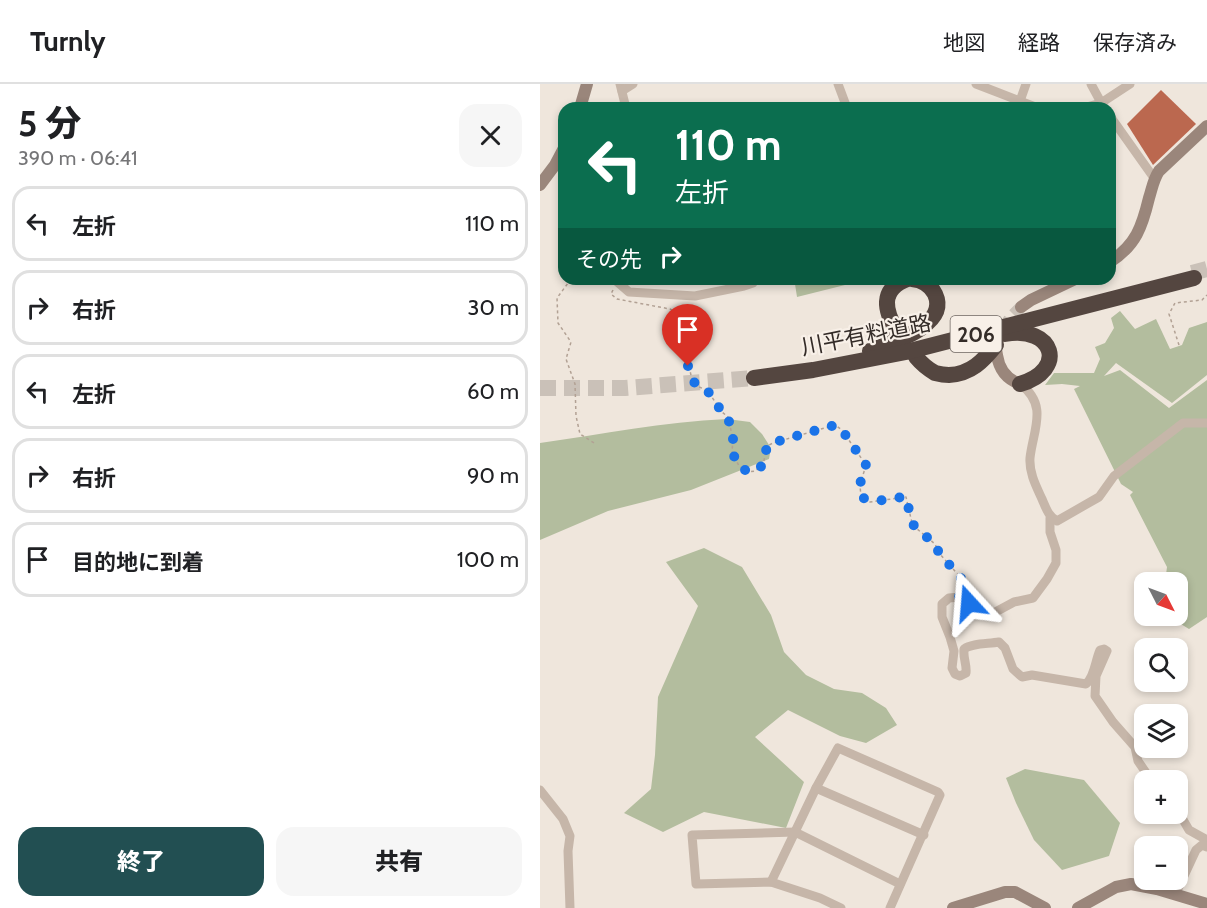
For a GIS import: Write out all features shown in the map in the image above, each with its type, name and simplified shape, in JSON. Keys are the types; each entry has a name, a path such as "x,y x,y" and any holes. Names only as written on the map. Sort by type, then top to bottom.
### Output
{"highway":[{"name":"川平有料道路","path":"1193,275 911,355 813,370 754,374 943,337 1193,275"},
{"path":"896,285 886,302 887,311 897,332"},
{"path":"855,356 898,340 922,327 931,319 937,299 929,285"},
{"path":"911,355 1011,333 1025,332 1036,335 1048,347 1048,364 1037,377 1020,384"},
{"path":"911,355 936,373 957,374 974,368 997,342"}],"street":[{"path":"582,102 587,84"},
{"path":"621,88 633,84"},
{"path":"838,84 845,102"},
{"path":"976,84 1020,101 1026,84"},
{"path":"1091,84 1101,102"},
{"path":"1107,102 1130,84"},
{"path":"1116,124 1154,178"},
{"path":"1116,257 1136,237 1143,224 1154,178 1207,126"},
{"path":"540,185 558,170"},
{"path":"621,285 629,292 694,296 747,285"},
{"path":"1021,307 1063,285"},
{"path":"997,342 998,361 1006,376 1025,387 1038,409 1030,459 1032,477 1050,518 1050,532 1056,550 1056,563 1032,598 1014,602 988,616 984,616 959,597 949,598 942,604 942,617 954,651 952,668 955,674 960,676 966,674 964,649 969,645 999,642 1005,648 1013,669 1022,677 1032,675 1086,684 1091,680 1100,650 1104,649 1107,651 1096,676 1095,696 1113,722 1135,747 1138,761 1144,770"},
{"path":"1050,518 1057,521 1099,497 1114,476 1183,423 1207,423"},
{"path":"771,882 838,748 938,792 940,795 890,908"},
{"path":"816,788 924,835"},
{"path":"540,790 563,819 570,836 568,851 570,908"},
{"path":"1186,824 1189,830 1207,840"},
{"path":"841,908 771,882 696,884 692,835 795,832 900,884"},
{"path":"1175,895 1196,850 1202,845 1207,848"},
{"path":"1078,908 1116,888 1131,884 1207,904"},
{"path":"952,908 1005,892 1015,892 1045,908"}],"path":[{"path":"567,285 557,298 558,323 571,342 566,359 575,384 576,416 580,434 594,443"},
{"path":"614,285 611,294 617,299 669,309 683,316 687,329 688,366 692,380 699,387 707,390 728,417 733,439 732,452 739,466 748,472 755,471 763,465 767,446 772,443 835,425 842,430 866,465 860,486 860,494 864,500 870,502 906,497 912,523 935,544 939,553 961,578 959,597"},
{"path":"1179,345 1170,314 1175,303 1202,300 1207,295"}],"green space":[{"path":"795,285 845,285 797,297"},
{"path":"1120,311 1135,329 1156,319 1170,349 1182,345 1189,328 1207,322 1207,375 1172,403 1116,363 1104,376 1120,370 1169,408 1207,380 1207,617 1189,629 1184,626 1188,626 1188,572 1166,572 1167,567 1130,495 1133,492 1121,484 1074,389 1080,386 1045,385 1054,373 1094,373 1100,359 1095,347 1105,343 1114,328 1111,318"},
{"path":"727,419 750,422 771,448 769,459 691,490 608,511 540,540 540,443 656,426"},
{"path":"704,548 742,567 771,615 784,652 806,675 834,689 862,693 886,708 897,725 866,743 840,736 788,710 755,737 804,782 786,828 704,812 663,832 624,813 651,789 658,697 698,606 666,562"},
{"path":"1025,769 1084,780 1120,823 1109,856 1062,870 1034,840 1006,778"}],"building":[{"path":"1161,90 1196,124 1153,165 1127,124"}],"tunnel":[{"path":"1192,273 1207,269"},
{"path":"1003,329 1021,307"},
{"path":"540,388 625,388 754,378"}],"route":[{"path":"688,366 692,380 699,387 707,390 728,417 733,439 732,452 739,466 748,472 755,471 763,465 767,446 772,443 835,425 842,430 866,465 860,486 860,494 864,500 870,502 906,497 912,523 935,544 939,553 961,578 959,597 969,603"}]}
